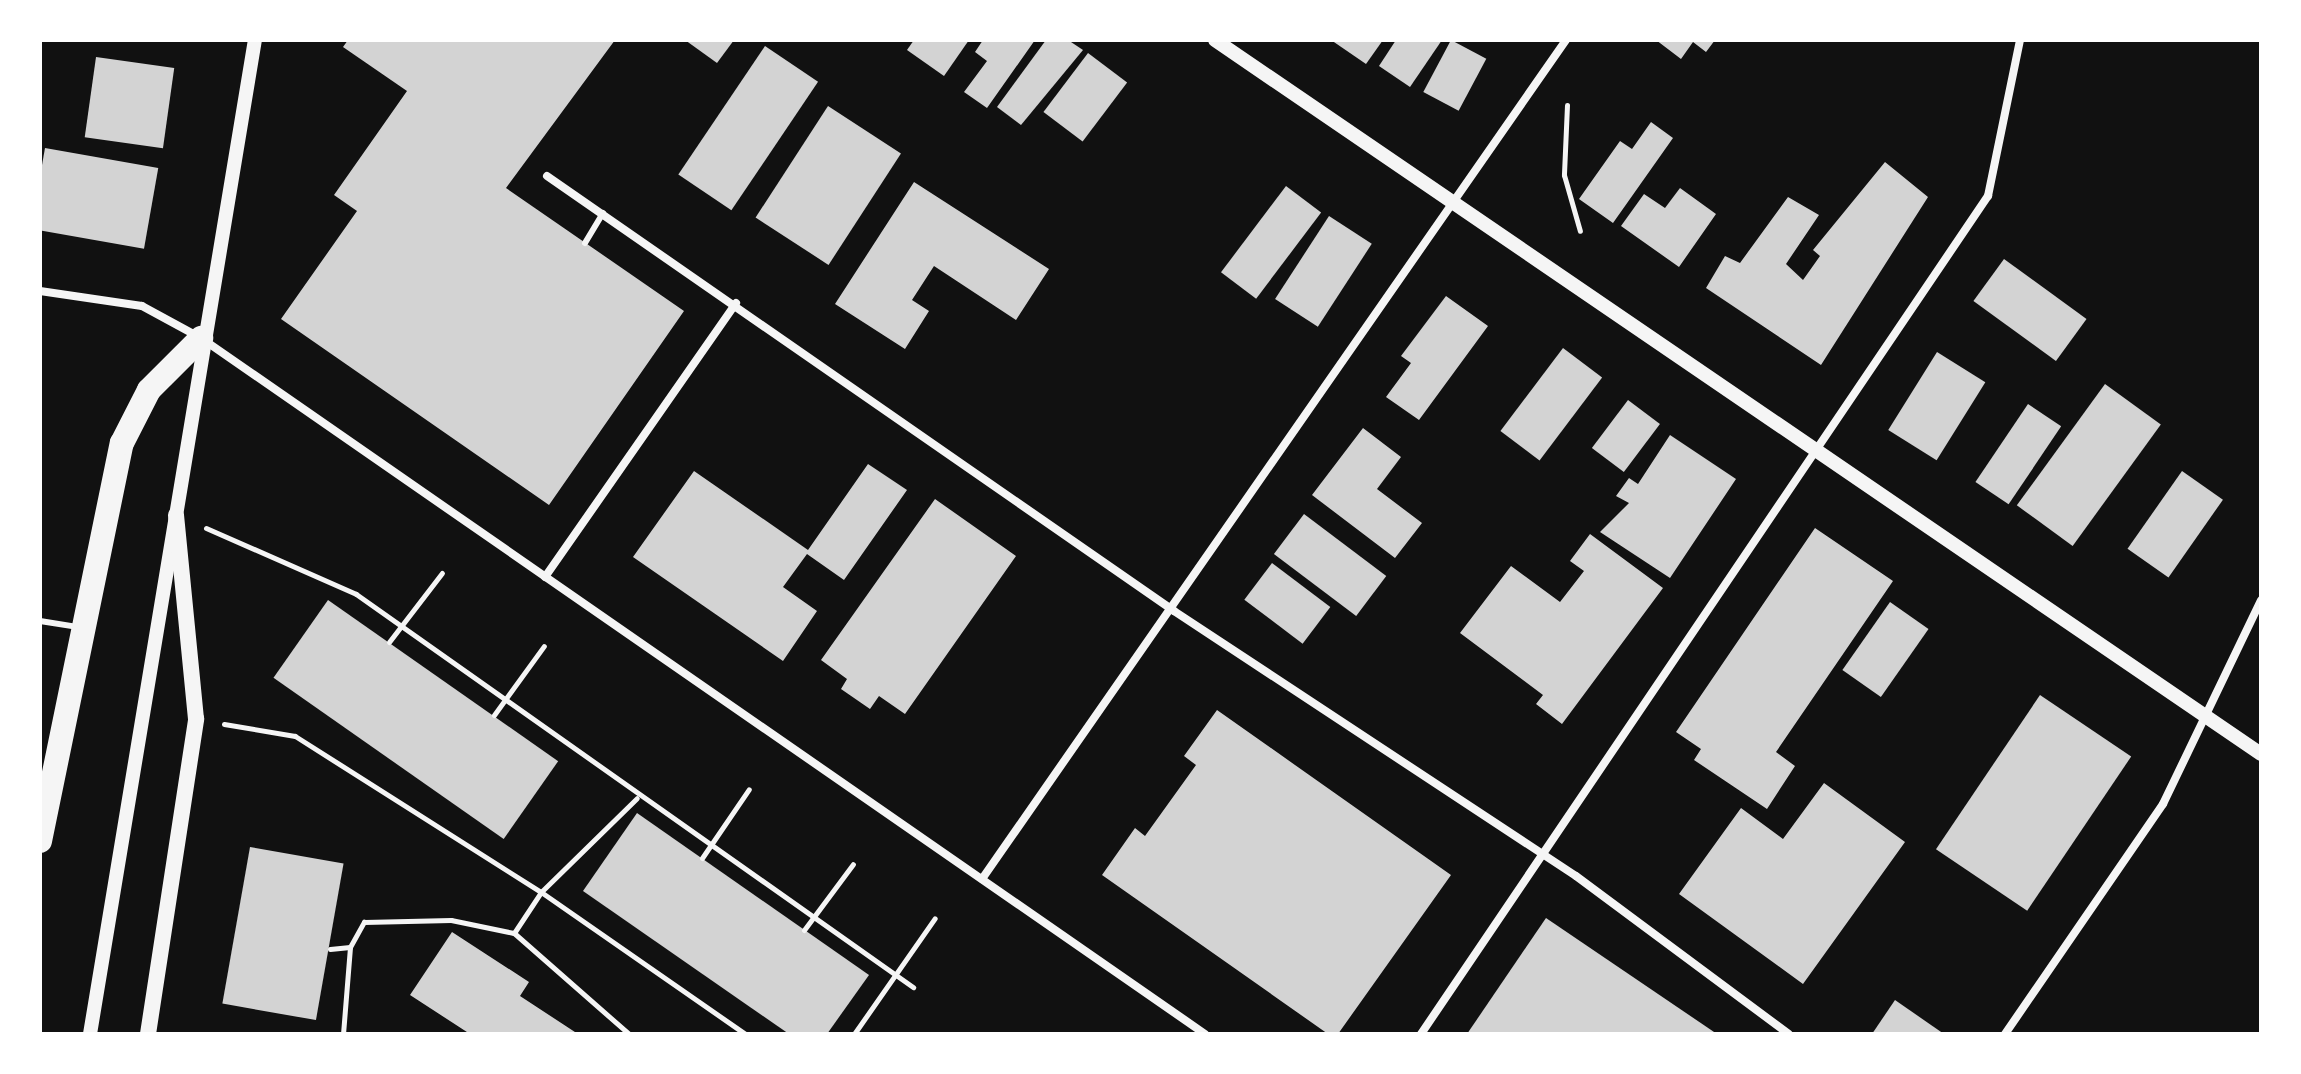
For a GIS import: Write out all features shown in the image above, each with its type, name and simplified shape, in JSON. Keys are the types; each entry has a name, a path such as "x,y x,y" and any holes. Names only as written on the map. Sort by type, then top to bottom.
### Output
{"highway":[{"path":"40,841 82,628 127,427 164,371 201,338"}],"main road":[{"path":"148,1034 196,719 176,515"}],"street":[{"path":"90,1034 176,515 201,338 255,40"},
{"path":"982,879 1174,611 1566,40"},
{"path":"1421,1034 1539,855 1988,196 2020,40"},
{"path":"1220,41 1451,207 2261,754"},
{"path":"547,176 736,303 1174,611 1539,855 1789,1034"},
{"path":"40,291 142,306 201,338 1205,1034"},
{"path":"545,577 736,303"},
{"path":"2005,1034 2163,804 2261,600"}],"lane":[{"path":"585,243 603,213"},
{"path":"40,621 82,628"}],"path":[{"path":"1567,105 1564,175 1580,231"},
{"path":"176,515 343,587 637,798 913,987"},
{"path":"389,642 442,573"},
{"path":"494,715 544,646"},
{"path":"196,719 295,736 541,892 745,1034"},
{"path":"702,858 749,789"},
{"path":"514,933 541,892 637,798"},
{"path":"804,930 853,864"},
{"path":"854,1034 897,977 935,918"},
{"path":"343,1034 350,947 364,922 451,920 514,933 629,1034"},
{"path":"330,949 350,947"}],"building":[{"path":"348,40 615,40 506,188 684,311 549,505 281,319 357,211 334,195 407,91 343,47"},
{"path":"685,40 734,40 717,63"},
{"path":"914,40 969,40 944,76 907,50"},
{"path":"983,40 1035,40 987,108 964,92 987,61 975,52"},
{"path":"1046,40 1068,40 1083,50 1021,125 997,107"},
{"path":"1331,40 1383,40 1366,64"},
{"path":"1396,40 1442,40 1410,87 1379,66"},
{"path":"1451,40 1486,59 1459,111 1423,92"},
{"path":"1656,40 1715,40 1706,52 1693,42 1681,59"},
{"path":"765,46 818,82 731,210 678,175"},
{"path":"1088,53 1127,82 1083,142 1043,112"},
{"path":"96,57 174,68 163,148 85,137"},
{"path":"828,106 901,153 829,265 756,218"},
{"path":"1651,122 1673,138 1613,223 1579,199 1620,141 1632,149"},
{"path":"45,148 158,168 144,249 40,230 40,176"},
{"path":"1885,162 1928,197 1821,365 1706,288 1725,256 1740,263 1788,197 1819,215 1786,264 1803,280 1820,256 1813,250"},
{"path":"914,182 1049,269 1016,320 934,266 912,300 929,311 905,349 835,304"},
{"path":"1286,186 1321,212 1256,299 1221,272"},
{"path":"1680,188 1716,214 1679,267 1621,226 1644,194 1665,208"},
{"path":"1329,216 1372,244 1318,327 1275,299"},
{"path":"2004,259 2087,319 2056,361 1973,301"},
{"path":"1446,296 1488,326 1419,420 1386,397 1411,363 1401,356"},
{"path":"1563,348 1602,377 1540,461 1500,431"},
{"path":"1937,352 1985,382 1937,460 1888,430"},
{"path":"2105,384 2161,425 2073,546 2017,505"},
{"path":"1628,400 1660,424 1624,472 1592,448"},
{"path":"2028,404 2061,426 2009,504 1975,482"},
{"path":"1363,428 1401,457 1377,489 1422,523 1395,558 1312,495"},
{"path":"1670,435 1736,479 1670,578 1600,532 1629,503 1616,496 1629,478 1638,484"},
{"path":"868,464 907,490 844,580 807,554 783,587 817,611 783,661 633,557 694,471 808,550"},
{"path":"2182,471 2223,500 2168,577 2128,549"},
{"path":"935,499 1016,556 905,714 879,696 870,709 841,689 847,679 821,660"},
{"path":"1304,514 1386,576 1356,616 1274,554"},
{"path":"1815,528 1893,581 1776,752 1795,766 1767,809 1694,760 1701,749 1676,732"},
{"path":"1590,534 1663,588 1562,724 1536,704 1543,695 1460,633 1511,566 1560,602 1584,571 1570,561"},
{"path":"1272,563 1330,607 1303,644 1244,600"},
{"path":"328,600 558,761 504,839 274,678"},
{"path":"1890,602 1929,629 1881,697 1842,670"},
{"path":"2040,695 2131,757 2027,911 1936,849"},
{"path":"1217,710 1451,875 1338,1034 1328,1034 1102,875 1135,828 1145,836 1196,765 1184,756"},
{"path":"1824,783 1905,842 1803,984 1679,894 1741,808 1783,839"},
{"path":"637,813 869,975 827,1034 789,1034 583,891"},
{"path":"250,847 344,863 316,1020 222,1004"},
{"path":"1546,918 1717,1034 1467,1034"},
{"path":"452,932 529,982 520,996 578,1034 470,1034 410,995"},
{"path":"1895,1000 1944,1034 1872,1034"}]}
